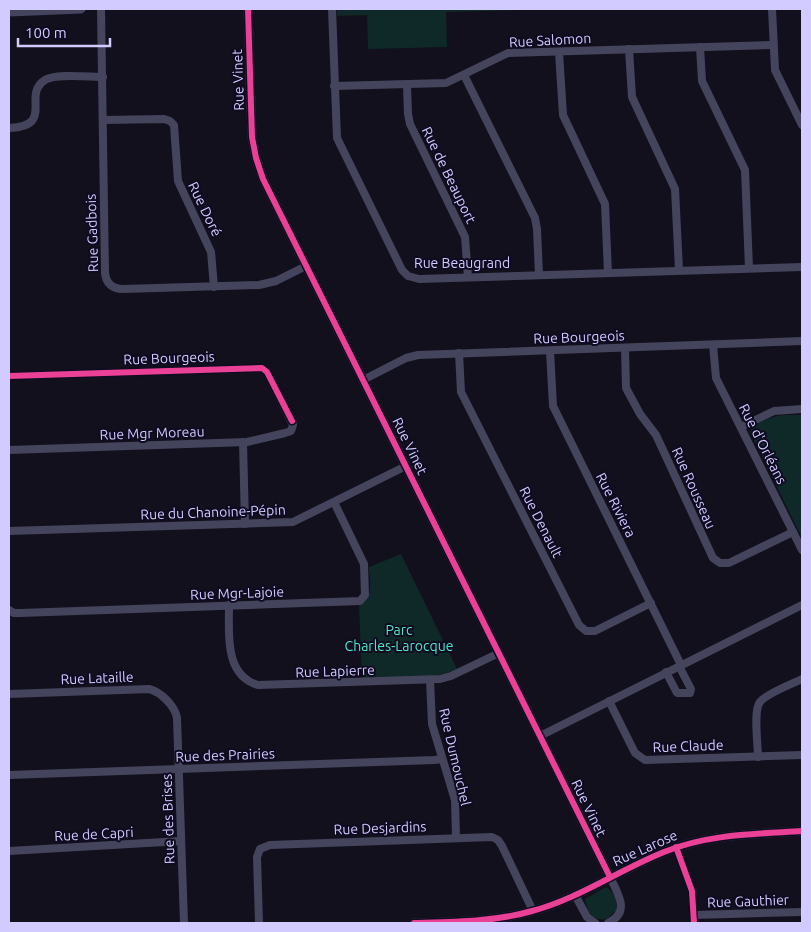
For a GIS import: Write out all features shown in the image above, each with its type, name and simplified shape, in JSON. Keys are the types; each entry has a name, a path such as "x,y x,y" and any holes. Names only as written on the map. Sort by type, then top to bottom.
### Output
{"street":[{"path":"9,12 81,9"},
{"name":"Rue Gadbois","path":"101,9 105,273 108,282 113,287 120,289 268,284 306,266"},
{"name":"Rue Vinet","path":"248,9 252,130 256,158 266,185 610,877"},
{"name":"Rue Beaugrand","path":"332,9 335,128 338,142 403,272 408,276 415,279 802,266"},
{"path":"772,9 776,72 802,126"},
{"name":"Rue Salomon","path":"334,86 443,84 506,54 773,45"},
{"path":"700,47 702,81 745,170 749,268"},
{"path":"629,49 632,97 675,189 679,270"},
{"path":"559,52 563,115 606,208 608,273"},
{"path":"464,75 535,218 539,275"},
{"path":"9,128 24,127 32,122 36,113 37,89 45,80 55,77 102,77"},
{"name":"Rue de Beauport","path":"407,85 410,124 465,237 468,277"},
{"name":"Rue Doré","path":"103,120 166,119 174,125 178,181 211,252 214,287"},
{"name":"Rue Bourgeois","path":"363,380 408,356 802,341"},
{"name":"Rue d'Orléans","path":"713,345 716,378 802,550"},
{"name":"Rue Rousseau","path":"624,348 626,388 640,414 657,437 713,558 720,563 732,562 793,532"},
{"name":"Rue Riviera","path":"550,351 552,402 554,408 651,603 692,690 690,693 678,693 666,672"},
{"name":"Rue Denault","path":"459,353 461,392 579,625 586,631 595,631 651,603"},
{"name":"Rue Bourgeois","path":"9,376 262,368 267,372 293,423 292,428"},
{"path":"741,427 774,411 802,409"},
{"name":"Rue Mgr Moreau","path":"9,450 243,442 289,432 292,428"},
{"path":"243,442 246,524"},
{"name":"Rue du Chanoine-Pépin","path":"9,531 296,522 406,466"},
{"name":"Rue Mgr-Lajoie","path":"9,610 14,613 20,613 362,600 365,593 364,564 334,502"},
{"name":"Rue Lapierre","path":"229,605 232,658 241,674 253,683 261,686 430,680 451,676 498,653"},
{"path":"540,736 802,605"},
{"path":"758,757 757,710 759,703 802,679"},
{"name":"Rue Dumouchel","path":"430,680 432,720 455,800 456,838"},
{"name":"Rue Lataille","path":"9,694 149,689 173,707 176,714"},
{"name":"Rue Claude","path":"609,701 633,750 642,759 802,755"},
{"name":"Rue des Brises","path":"176,714 184,923"},
{"name":"Rue des Prairies","path":"9,775 442,759"},
{"name":"Rue Larose","path":"414,923 504,918 533,911 575,895 676,847 720,836 802,831"},
{"name":"Rue Desjardins","path":"259,923 256,857 259,851 266,846 494,838 499,842 533,911"},
{"name":"Rue de Capri","path":"9,851 181,842"},
{"path":"676,847 691,888 694,919"},
{"name":"Rue Larose","path":"608,923 617,918 622,908 610,877"},
{"path":"575,895 587,917 594,923"},
{"name":"Rue Gauthier","path":"694,919 802,912"}],"green space":[{"path":"337,9 559,9 446,12 447,47 368,49 367,15 337,16"},
{"path":"783,415 802,415 802,538 750,432 759,423 769,418"},
{"name":"Parc Charles-Larocque","path":"401,554 457,669 447,673 424,677 362,678 359,606 364,603 369,594 369,567"},
{"path":"606,887 615,897 616,910 607,919 598,919 589,912 585,899"}],"cycle path":[{"path":"248,9 252,137 263,179 610,877"},
{"path":"9,376 262,368 267,372 292,421"},
{"path":"414,923 473,921 518,915 566,899 647,859 681,846 715,838 802,831"},
{"path":"676,847 692,891 694,923"}]}
